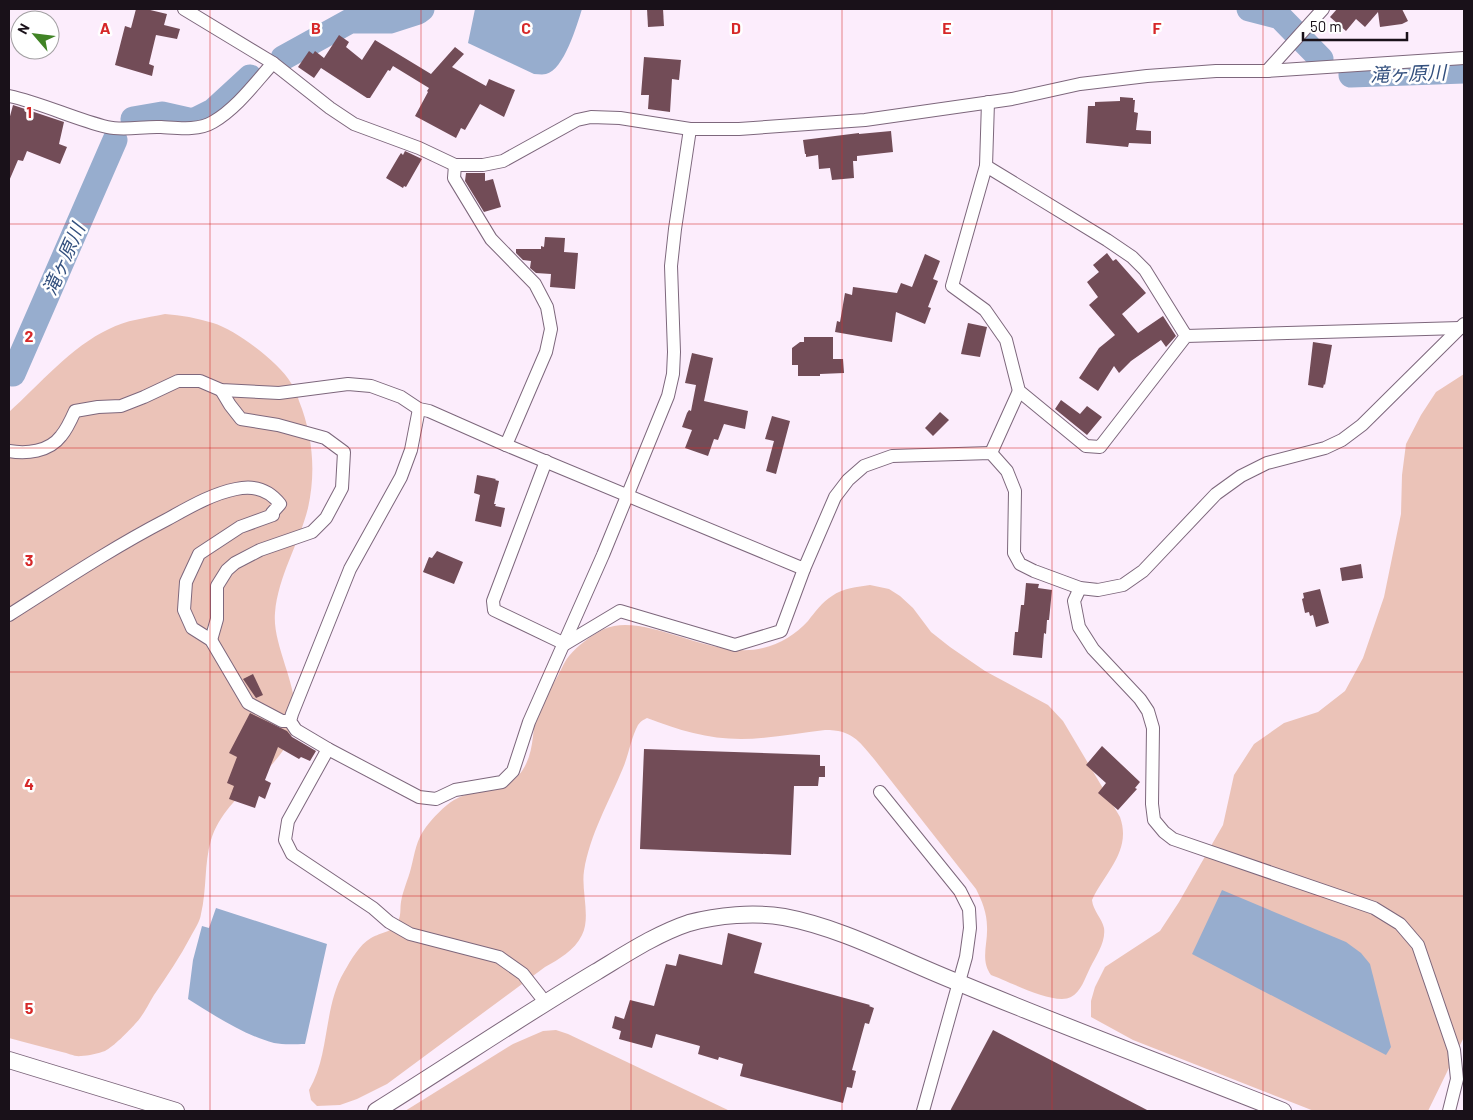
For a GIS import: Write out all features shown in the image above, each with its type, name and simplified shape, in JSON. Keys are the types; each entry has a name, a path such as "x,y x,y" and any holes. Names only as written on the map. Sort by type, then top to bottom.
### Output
{"street":[{"path":"184,9 273,63 330,108 354,124 419,148 455,166 483,165 503,161 577,120 591,117 620,118 690,129 739,129 866,120 988,102 1080,84 1147,76 1216,71 1268,71 1464,58"},
{"path":"1268,71 1317,11"},
{"path":"9,96 109,128 157,126 195,128 212,123 224,115 273,63"},
{"path":"988,102 986,166 952,286 985,310 1006,340 1020,391 1086,446 1100,447 1186,336"},
{"path":"419,409 411,450 401,477 350,570 290,721 296,730 328,749 419,797 436,799 455,790 502,782 513,771 529,722 565,644 668,396 673,374 671,266 690,129"},
{"path":"455,166 454,178 491,239 536,284 546,307 551,329 546,352 506,445"},
{"path":"986,166 1132,257 1145,270 1186,336"},
{"path":"1186,336 1462,326"},
{"path":"992,453 1006,471 1015,492 1014,553 1020,564 1080,588 1098,590 1123,585 1143,571 1216,494 1241,476 1267,462 1325,448 1342,440 1362,425 1462,326"},
{"path":"9,451 24,453 44,449 60,438 75,412 98,407 121,406 178,381 200,381 221,390 279,392 348,384 371,386 401,397 419,409 429,411 804,569"},
{"path":"211,640 217,620 218,586 227,570 260,550 312,532 326,518 342,488 344,452 325,438 278,425 241,419 221,390"},
{"path":"992,453 1020,391"},
{"path":"565,644 620,611 735,645 781,631 804,569 835,496 848,480 864,466 892,456 992,453"},
{"path":"546,460 493,601 494,610 565,644"},
{"path":"9,615 115,548 204,499 237,488 258,488 274,496 280,504 272,513 273,515 240,527 199,554 186,582 184,610 192,628 211,640 248,703 282,722 290,721"},
{"path":"1080,588 1074,601 1079,628 1094,649 1140,699 1148,711 1154,728 1152,804 1154,820 1173,839 1374,908 1400,924 1418,946 1454,1050 1457,1079 1449,1111"},
{"path":"328,749 288,822 285,840 292,854 373,908 389,922 410,934 499,957 523,974 545,1002"},
{"path":"880,792 960,891 969,909 970,928 966,957 923,1111"},
{"path":"376,1111 545,1002 667,933 689,923 719,917 751,915 782,917 816,925 846,936 958,983 1283,1111"},
{"path":"9,1060 176,1111"}],"shaded area":[{"path":"165,314 213,323 245,340 267,357 285,375 295,389 304,414 312,454 310,495 304,521 280,586 275,613 278,640 294,698 294,725 288,742 279,756 229,807 219,822 209,849 200,919 169,974 143,1014 129,1031 105,1051 76,1056 9,1038 9,412 56,367 95,336 122,323"},
{"path":"1464,374 1464,1037 1428,1111 1314,1111 1133,1040 1091,1017 1091,1001 1095,987 1105,967 1160,931 1179,902 1223,825 1234,775 1254,744 1284,723 1318,712 1345,691 1363,658 1384,597 1401,514 1402,475 1406,444 1436,392"},
{"path":"870,585 889,589 900,596 913,608 931,632 950,647 985,671 1048,705 1063,721 1120,817 1123,840 1120,851 1092,900 1094,908 1103,924 1104,938 1082,984 1074,995 1064,999 1043,996 991,975 985,958 987,922 976,889 874,759 854,737 834,730 825,730 762,738 729,739 693,733 647,718 638,725 623,768 600,818 591,844 583,879 586,912 585,928 575,946 387,1084 340,1105 317,1106 311,1100 309,1090 320,1062 337,986 349,963 363,945 371,938 395,927 400,915 403,893 420,837 446,805 462,796 508,783 522,771 531,749 538,705 567,659 577,648 590,637 604,629 621,625 639,626 722,648 743,650 763,648 776,644 793,634 808,621 825,601 836,593 850,588"},
{"path":"556,1030 730,1111 405,1111 513,1044 543,1031"}],"water":[{"path":"475,9 582,9 569,46 559,64 553,71 546,74 534,74 468,43"},
{"path":"1222,890 1346,942 1361,953 1370,964 1391,1047 1386,1055 1192,954"},
{"path":"216,908 327,944 305,1044 278,1044 263,1040 230,1024 188,999 193,960 202,926 209,928"}],"building":[{"path":"136,9 146,9 167,14 164,25 180,29 177,39 156,35 149,64 154,66 152,76 115,65 125,26 131,28"},
{"path":"647,9 663,9 664,26 648,27"},
{"path":"1337,9 1402,9 1408,21 1402,24 1380,27 1378,12 1365,27 1356,19 1346,31 1330,17"},
{"path":"339,35 349,42 346,47 362,60 375,40 431,74 455,47 464,54 452,67 486,86 489,79 515,90 504,117 480,104 465,130 461,128 456,138 415,116 429,88 393,66 390,71 388,70 370,98 367,98 321,68 314,78 298,67 309,51 313,54 315,51 324,58"},
{"path":"644,57 681,60 679,80 672,79 670,112 648,109 649,95 641,95"},
{"path":"1120,97 1133,98 1135,100 1134,112 1138,113 1136,130 1151,131 1151,144 1129,143 1128,147 1086,143 1088,106 1095,106 1095,102 1120,101"},
{"path":"13,105 64,122 59,144 67,147 60,164 27,151 23,161 18,160 9,181 9,120"},
{"path":"891,131 893,152 857,156 857,161 853,161 854,178 832,180 830,168 819,169 818,155 806,157 805,154 803,140"},
{"path":"405,151 422,159 406,187 404,186 403,188 386,178 401,153 403,155"},
{"path":"466,173 485,173 485,181 493,179 501,207 484,212 465,181"},
{"path":"545,237 565,238 564,252 578,253 575,289 550,287 551,274 536,273 530,268 531,261 523,260 516,253 516,249 541,249 541,246 544,247"},
{"path":"1107,253 1113,261 1116,259 1146,293 1122,314 1138,333 1163,316 1176,336 1166,347 1161,340 1131,361 1119,373 1114,366 1098,391 1079,378 1099,348 1115,335 1089,305 1098,297 1087,282 1099,272 1093,265"},
{"path":"925,254 940,261 933,279 938,281 928,307 931,308 925,324 896,312 892,342 835,332 837,321 840,322 845,293 852,295 853,287 897,293 901,283 912,287"},
{"path":"968,323 987,327 980,357 961,354"},
{"path":"804,337 833,337 833,359 843,359 844,373 798,376 798,365 792,365 792,348 800,342 804,342"},
{"path":"1313,342 1332,345 1323,388 1308,385"},
{"path":"692,353 713,358 704,401 748,411 745,429 724,424 718,440 714,439 708,456 685,448 692,430 682,427 687,413 689,410 691,411 696,385 685,383"},
{"path":"1061,400 1080,414 1087,406 1102,417 1087,435 1055,409"},
{"path":"940,412 949,420 933,436 925,428"},
{"path":"772,416 790,421 776,474 766,471 774,441 765,439"},
{"path":"477,475 499,481 494,504 496,504 495,506 505,508 501,527 475,521 480,495 474,493"},
{"path":"437,551 463,562 454,584 423,572 429,557 432,558"},
{"path":"1361,564 1363,578 1342,581 1340,568"},
{"path":"1026,583 1039,584 1038,588 1052,590 1049,620 1047,620 1046,634 1044,633 1042,658 1013,655 1015,632 1018,632 1021,605 1024,605"},
{"path":"1320,589 1329,623 1316,627 1313,615 1310,616 1309,612 1305,613 1302,599 1304,598 1303,593"},
{"path":"253,674 263,695 256,698 243,679"},
{"path":"250,713 287,731 292,737 316,751 310,761 301,757 299,759 278,747 265,780 271,783 265,799 259,796 255,808 229,799 234,786 227,783 237,757 229,753"},
{"path":"1102,746 1140,782 1135,788 1137,789 1118,810 1098,793 1106,783 1086,765"},
{"path":"644,749 820,755 820,766 825,766 825,777 819,777 818,786 794,786 791,855 640,849"},
{"path":"728,933 762,943 754,973 870,1005 874,1008 869,1024 865,1023 852,1070 856,1071 852,1088 847,1087 843,1103 740,1076 743,1064 719,1057 718,1060 698,1054 700,1046 656,1034 652,1048 619,1039 621,1031 612,1028 615,1016 624,1019 630,1000 654,1006 666,964 676,966 679,954 722,965"},
{"path":"993,1030 1149,1111 950,1111"}],"waterway":[{"name":"滝ヶ原川","path":"283,58 350,21 390,21 422,9"},
{"name":"滝ヶ原川","path":"1249,9 1280,17 1321,59"},
{"name":"滝ヶ原川","path":"1351,75 1464,71"},
{"name":"滝ヶ原川","path":"133,119 162,114 193,121 213,111 250,77"},
{"name":"滝ヶ原川","path":"9,373 13,374 115,140"}]}
